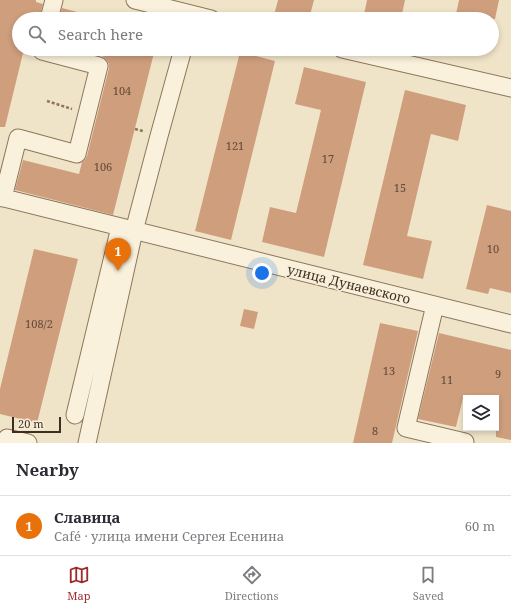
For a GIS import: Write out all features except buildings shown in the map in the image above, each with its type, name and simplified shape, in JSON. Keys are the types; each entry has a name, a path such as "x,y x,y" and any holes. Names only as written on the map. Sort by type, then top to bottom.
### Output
{"street":[{"path":"51,12 54,0"},
{"path":"135,0 193,11"},
{"path":"2,198 18,138 77,154 99,66 61,56"},
{"path":"76,415 127,229 159,136 181,56"},
{"path":"372,56 511,88"},
{"name":"улица Дунаевского","path":"2,198 511,324"},
{"path":"87,443 127,229"},
{"path":"436,305 406,428 465,443"},
{"path":"6,443 7,438 28,443"}],"place":[{"name":"Славица","path":"118,271"}]}
